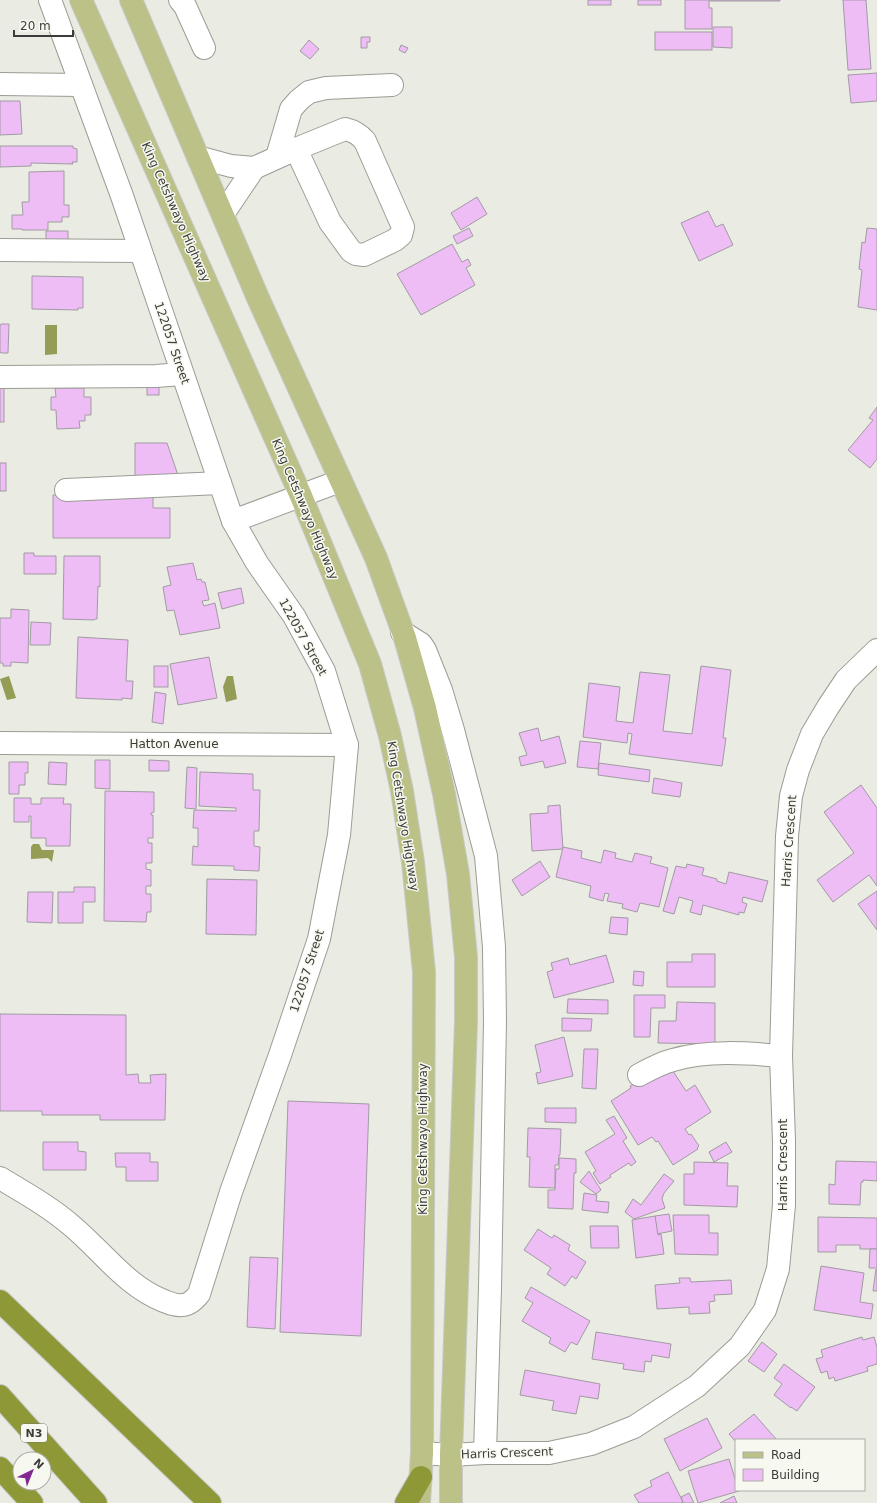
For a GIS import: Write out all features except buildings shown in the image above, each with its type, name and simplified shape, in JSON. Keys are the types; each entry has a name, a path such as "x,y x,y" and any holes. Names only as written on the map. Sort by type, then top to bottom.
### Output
{"highway":[{"path":"0,1301 210,1503"},
{"name":"N3","path":"0,1396 96,1503"},
{"path":"0,1468 32,1503"},
{"path":"406,1503 420,1477"}],"main road":[{"name":"King Cetshwayo Highway","path":"82,0 301,496 370,664 390,736 402,791 413,862 424,972 422,1453 419,1503"},
{"path":"131,0 222,214 340,481 376,558 402,632 425,708 444,794 458,874 466,957 466,1030 450,1503"}],"street":[{"name":"122057 Street","path":"0,1178 31,1196 72,1226 125,1276 144,1291 171,1304 182,1305 195,1299 199,1294 231,1192 280,1055 319,939 339,836 347,745 324,671 294,616 257,563 234,522 140,251 50,0"},
{"path":"180,0 185,6 204,48"},
{"path":"0,84 81,85"},
{"path":"287,153 291,109 299,100 310,92 326,88 392,84"},
{"path":"198,158 231,166 254,168 287,153 345,129 352,130 365,141 403,227 401,235 395,240 364,255 356,254 351,251 330,222 302,159 287,153"},
{"path":"222,214 254,168"},
{"path":"0,250 140,251"},
{"path":"0,377 156,376 182,374"},
{"path":"234,522 340,481"},
{"path":"66,490 220,483"},
{"path":"402,632 421,644 425,650 441,690 454,730 486,856 494,947 495,1021 485,1453"},
{"name":"Harris Crescent","path":"422,1453 451,1455 485,1453 549,1453 591,1444 634,1427 697,1386 740,1346 765,1310 778,1269 784,1205 784,1141 781,1056 787,843 791,796 798,770 812,734 828,706 846,680 877,650"},
{"name":"Hatton Avenue","path":"0,743 347,745"},
{"path":"639,1075 667,1062 691,1056 747,1053 781,1056"}],"shaded area":[{"path":"45,325 57,325 57,354 45,355"},
{"path":"9,676 16,698 7,700 0,679"},
{"path":"227,676 233,676 237,699 226,702 223,687"},
{"path":"33,844 39,844 42,850 54,850 52,862 48,858 31,859 31,847"}]}
